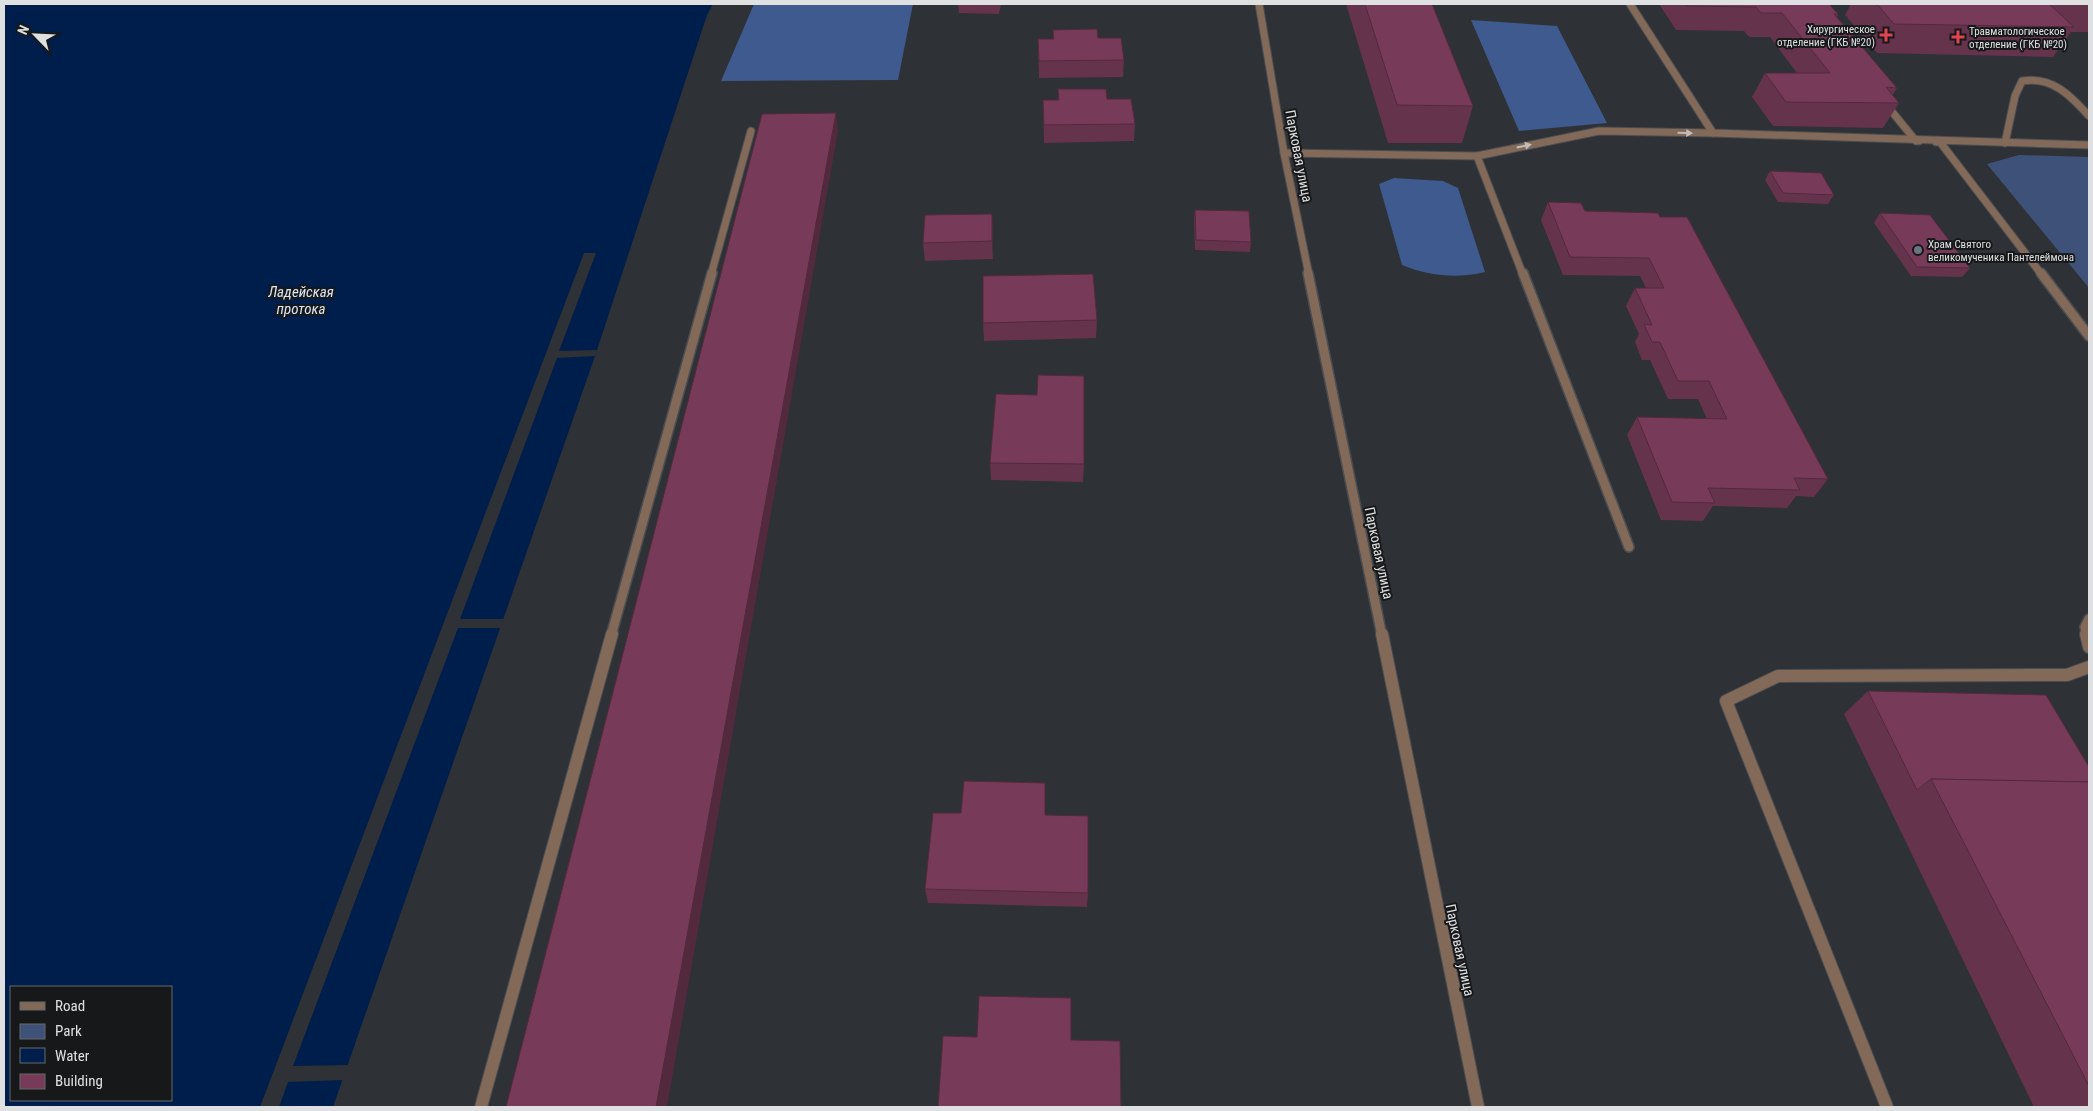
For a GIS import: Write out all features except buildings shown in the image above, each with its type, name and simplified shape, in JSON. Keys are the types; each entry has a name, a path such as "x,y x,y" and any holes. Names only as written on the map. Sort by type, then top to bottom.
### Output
{"street":[{"name":"Парковая улица","path":"1259,4 1284,153 1478,1107"},
{"path":"1630,4 1713,133"},
{"path":"2005,143 2015,96 2022,81 2040,80 2064,90 2089,116"},
{"path":"1879,95 1916,141"},
{"path":"482,1107 751,131"},
{"path":"1284,153 1477,156 1599,131 2089,145"},
{"path":"1940,142 2089,336"},
{"path":"1477,156 1628,547"},
{"path":"2089,619 2085,627 2089,648"},
{"path":"1887,1107 1726,701 1778,676 2067,675 2089,667"}],"green space":[{"path":"2019,155 2089,157 2089,288 1987,164"}],"shaded area":[{"path":"754,4 913,4 898,80 721,81"},
{"path":"1471,20 1557,26 1607,123 1519,131"},
{"path":"1394,178 1443,181 1458,188 1485,272 1454,276 1422,272 1402,265 1379,184"}],"water":[{"name":"Ладейская протока","path":"4,4 713,4 707,15 595,356 333,1107 4,1107"}],"pier":[{"path":"584,253 596,253 559,351 597,350 595,356 557,358 460,619 504,619 501,628 458,628 293,1066 349,1065 343,1080 288,1082 279,1107 260,1107"}],"place":[{"name":"Хирургическое отделение (ГКБ №20)","path":"1886,35"},
{"name":"Травматологическое отделение (ГКБ №20)","path":"1958,37"},
{"name":"Храм Святого великомученика Пантелеймона","path":"1918,250"}]}
